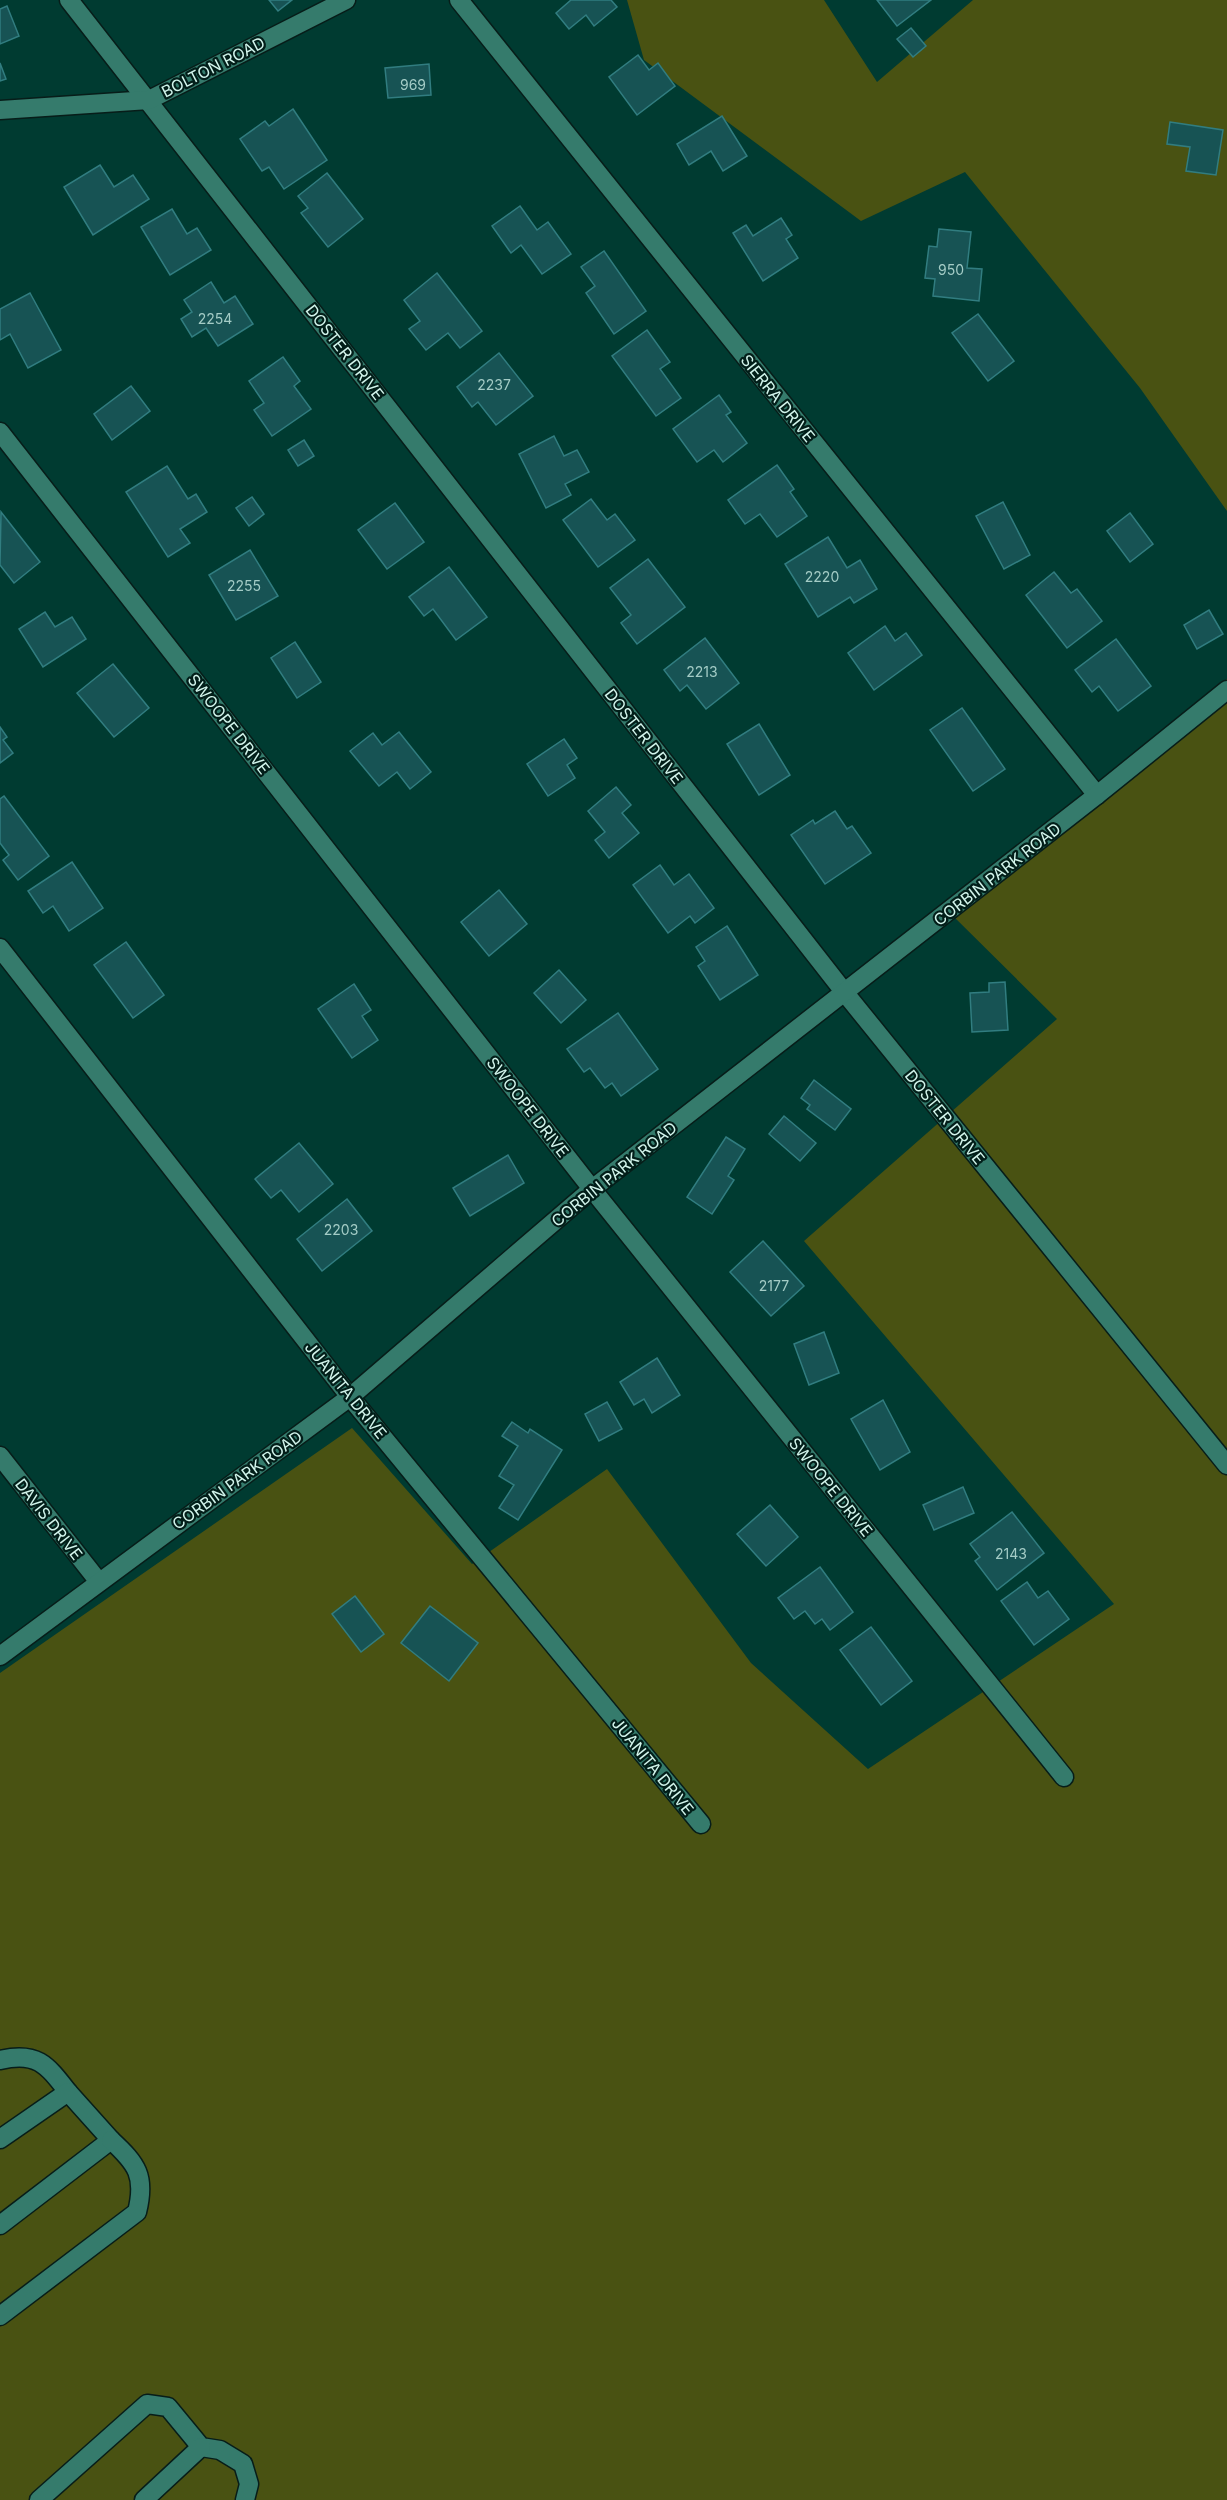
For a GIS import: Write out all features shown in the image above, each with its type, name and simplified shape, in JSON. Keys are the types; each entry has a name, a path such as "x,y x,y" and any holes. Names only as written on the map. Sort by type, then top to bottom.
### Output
{"street":[{"name":"DOSTER DRIVE","path":"69,0 845,993 1227,1465"},
{"name":"BOLTON ROAD","path":"0,110 149,100 346,0"},
{"name":"SIERRA DRIVE","path":"459,0 1097,795"},
{"name":"SWOOPE DRIVE","path":"0,432 592,1189 1064,1777"},
{"name":"CORBIN PARK ROAD","path":"0,1656 350,1397 592,1189 1097,795 1227,690"},
{"name":"JUANITA DRIVE","path":"0,948 350,1397 701,1824"},
{"name":"DAVIS DRIVE","path":"0,1456 99,1582"},
{"path":"0,2060 16,2056 46,2064 111,2140 134,2162 143,2190 137,2212 0,2316"},
{"path":"0,2139 68,2092"},
{"path":"0,2226 111,2140"},
{"path":"39,2500 147,2404 168,2407 201,2446 220,2450 243,2464 249,2484 246,2500"},
{"path":"144,2500 201,2446"}],"green space":[{"path":"627,0 824,0 877,82 973,0 1227,0 1227,511 1140,388 965,172 861,221 644,60"},
{"path":"1227,679 1227,2500 0,2500 0,1673 352,1428 472,1564 607,1469 751,1663 868,1769 1114,1604 804,1241 1057,1019 948,911"}],"building":[{"path":"269,0 292,0 278,11"},
{"path":"571,0 611,0 617,7 594,26 586,15 569,29 556,13"},
{"path":"877,0 931,0 897,26"},
{"path":"7,6 19,36 0,44 0,9"},
{"path":"911,28 926,46 913,57 897,39"},
{"path":"638,55 649,70 658,63 675,86 637,115 609,77"},
{"path":"0,63 6,79 0,81"},
{"path":"429,64 431,95 388,98 385,68"},
{"path":"293,109 327,160 284,189 269,167 262,171 240,139 265,121 269,126"},
{"path":"722,116 747,156 723,171 711,151 689,165 677,144"},
{"path":"1170,122 1223,130 1216,175 1186,171 1190,147 1167,144"},
{"path":"100,165 114,187 133,175 149,199 93,235 64,187"},
{"path":"327,173 363,219 328,247 301,213 308,208 298,196"},
{"path":"520,206 537,230 548,222 571,254 542,274 521,245 511,253 492,226"},
{"path":"172,209 187,234 197,228 211,250 170,275 141,227"},
{"path":"781,218 792,235 786,239 798,258 763,281 733,233 746,225 753,236"},
{"path":"939,229 971,232 967,268 982,269 979,301 933,296 935,279 925,278 929,246 937,247"},
{"path":"604,251 646,311 614,334 586,293 595,286 581,267"},
{"path":"437,273 482,331 460,348 448,333 426,350 409,329 420,321 404,300"},
{"path":"211,282 224,303 235,296 253,324 218,346 206,328 192,337 181,319 192,312 184,300"},
{"path":"30,293 61,350 28,368 10,334 0,340 0,309"},
{"path":"978,314 1014,361 988,381 952,333"},
{"path":"647,330 670,362 660,369 681,398 656,416 612,356"},
{"path":"499,353 533,396 496,425 478,402 472,407 457,387"},
{"path":"283,357 300,381 294,386 311,409 272,436 254,410 264,403 249,381"},
{"path":"131,386 150,411 112,440 94,414"},
{"path":"719,395 731,412 726,415 747,443 723,462 714,450 697,462 673,429"},
{"path":"554,436 564,456 577,450 589,472 565,484 571,495 546,508 519,454"},
{"path":"304,440 314,456 298,466 288,450"},
{"path":"777,465 794,489 790,492 807,516 777,537 760,514 745,524 728,500"},
{"path":"167,466 188,499 196,494 207,512 180,529 190,543 168,557 126,492"},
{"path":"252,497 264,514 249,526 236,508"},
{"path":"591,499 607,520 615,514 635,540 598,567 563,520"},
{"path":"1003,502 1030,555 1004,569 976,516"},
{"path":"395,503 424,542 387,569 358,530"},
{"path":"1,512 40,562 14,583 0,565"},
{"path":"1130,513 1153,544 1130,562 1107,531"},
{"path":"828,537 847,568 860,560 877,589 854,603 850,597 818,617 785,564"},
{"path":"250,550 278,596 236,620 209,575"},
{"path":"648,559 685,607 637,644 621,623 631,615 610,588"},
{"path":"449,567 487,617 456,640 433,609 424,616 409,597"},
{"path":"1054,572 1071,593 1077,589 1102,621 1067,648 1026,595"},
{"path":"1209,610 1223,634 1197,649 1184,625"},
{"path":"45,612 55,627 72,617 86,639 43,667 19,629"},
{"path":"885,626 895,641 906,633 922,655 874,690 848,653"},
{"path":"705,638 739,683 706,709 687,685 680,691 664,670"},
{"path":"1116,639 1151,686 1118,711 1099,686 1092,692 1075,670"},
{"path":"295,642 321,682 297,698 271,658"},
{"path":"113,664 149,708 114,737 77,693"},
{"path":"962,708 1005,769 973,791 930,730"},
{"path":"759,724 790,775 759,795 727,744"},
{"path":"0,727 7,737 3,740 13,753 0,763"},
{"path":"399,732 431,772 410,789 397,772 379,786 350,751 373,733 382,745"},
{"path":"564,739 577,758 567,765 575,778 548,796 527,764"},
{"path":"616,787 631,805 622,813 639,833 609,858 595,840 605,832 588,811"},
{"path":"4,796 49,856 18,880 3,860 9,855 0,843 0,799"},
{"path":"835,811 847,829 852,826 871,853 825,884 791,835 813,820 815,824"},
{"path":"72,862 103,908 69,931 53,906 43,913 28,891"},
{"path":"660,865 674,885 689,874 714,908 695,923 690,916 668,933 633,885"},
{"path":"499,890 527,924 489,956 461,922"},
{"path":"727,926 758,975 720,1000 698,966 705,961 696,947"},
{"path":"126,942 164,995 133,1018 94,965"},
{"path":"559,970 586,1000 561,1023 534,993"},
{"path":"1005,982 1008,1030 972,1032 970,993 989,992 989,983"},
{"path":"354,984 371,1010 362,1016 378,1040 352,1058 318,1009"},
{"path":"618,1013 658,1069 621,1096 612,1083 605,1088 590,1068 584,1072 567,1049"},
{"path":"814,1080 851,1109 835,1130 807,1109 810,1105 801,1098"},
{"path":"784,1116 816,1143 800,1161 769,1134"},
{"path":"726,1137 745,1149 728,1176 734,1180 712,1214 687,1197"},
{"path":"299,1143 333,1184 299,1212 281,1190 271,1198 255,1179"},
{"path":"508,1155 524,1183 470,1216 453,1188"},
{"path":"347,1199 372,1231 322,1271 297,1239"},
{"path":"763,1241 804,1286 771,1316 730,1272"},
{"path":"824,1332 839,1373 809,1385 794,1344"},
{"path":"657,1358 680,1395 652,1413 644,1399 634,1405 620,1382"},
{"path":"883,1400 910,1452 880,1470 851,1419"},
{"path":"607,1402 622,1429 599,1441 585,1414"},
{"path":"512,1422 528,1433 530,1429 562,1450 518,1520 499,1508 514,1485 499,1476 518,1446 502,1436"},
{"path":"963,1487 974,1513 934,1530 923,1505"},
{"path":"770,1505 798,1537 766,1566 737,1534"},
{"path":"1012,1512 1044,1553 997,1590 975,1561 980,1557 970,1544"},
{"path":"820,1567 853,1612 830,1630 822,1619 815,1624 805,1611 794,1619 778,1598"},
{"path":"1027,1582 1038,1598 1048,1591 1069,1619 1034,1645 1001,1601"},
{"path":"355,1596 384,1634 361,1652 332,1614"},
{"path":"430,1606 478,1643 449,1681 401,1643"},
{"path":"871,1627 912,1681 881,1705 840,1650"}]}
